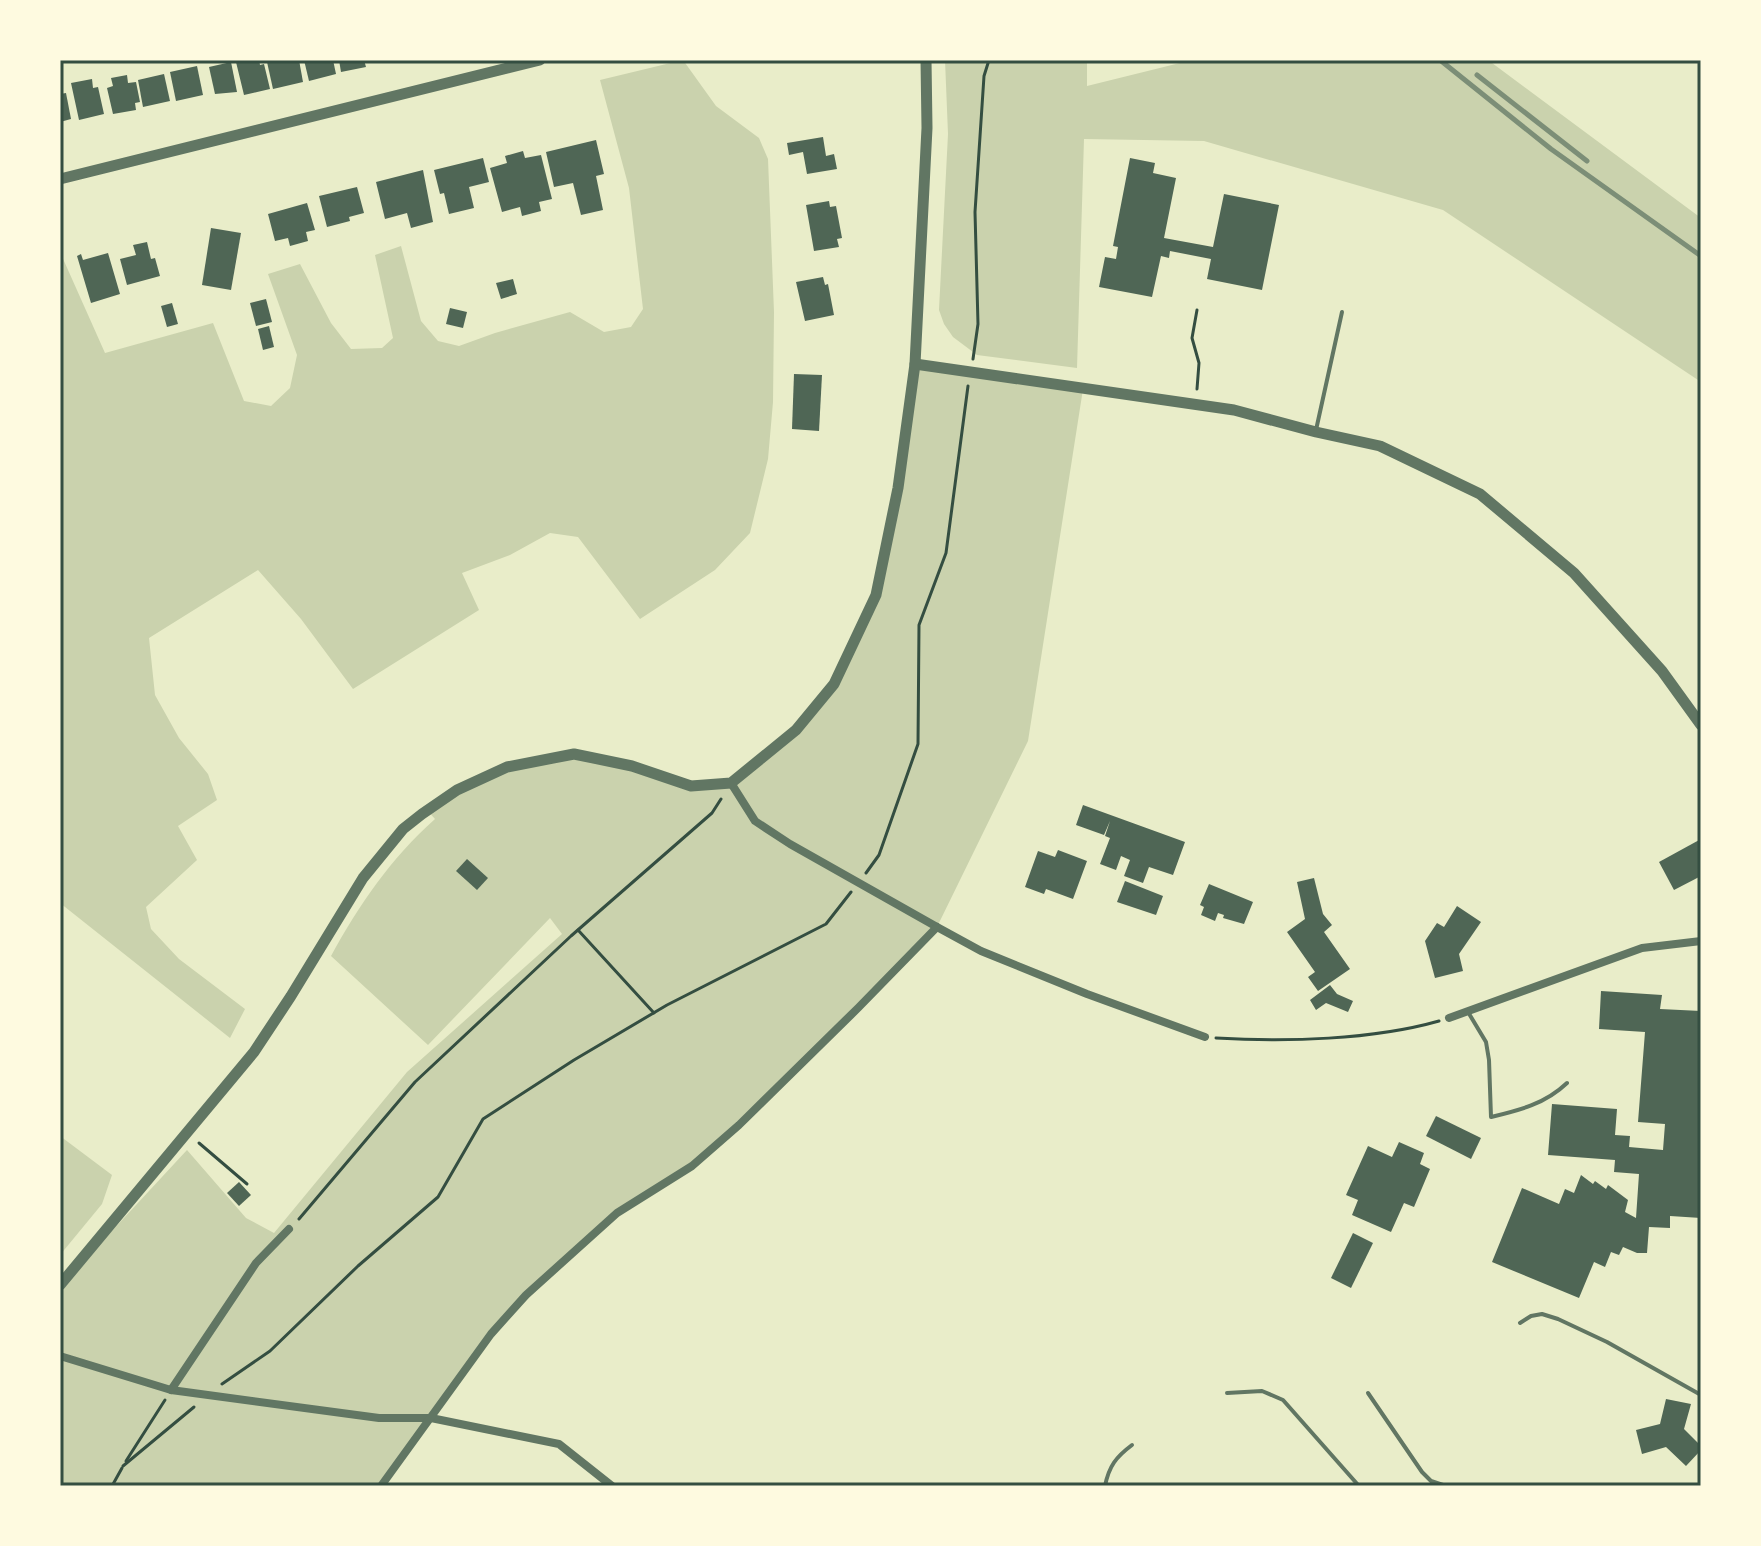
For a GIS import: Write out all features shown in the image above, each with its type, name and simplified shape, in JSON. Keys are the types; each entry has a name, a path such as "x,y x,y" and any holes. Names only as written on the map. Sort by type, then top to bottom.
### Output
{"street":[{"path":"60,179 540,60"},
{"path":"60,1285 254,1052 363,878 403,829 422,814 457,790 507,767 574,754 632,766 691,786 731,783 796,730 834,684 876,595 898,488 915,364 927,128 926,60"},
{"path":"915,364 1234,410 1380,446 1480,494 1574,573 1662,671 1701,725"},
{"path":"731,783 755,821 981,951 1176,1030 1205,1037"},
{"path":"381,1486 491,1334 526,1295 617,1213 692,1166 739,1125 937,927"},
{"path":"1449,1018 1642,948 1701,941"},
{"path":"171,1390 256,1263 289,1229"},
{"path":"60,1356 171,1390 379,1418 431,1418 559,1444 612,1486"}],"lane":[{"path":"1316,432 1342,312"},
{"path":"1468,1012 1486,1042 1491,1117 1526,1109 1553,1097 1567,1083"},
{"path":"1520,1323 1542,1314 1558,1319 1607,1342 1701,1395"},
{"path":"1227,1393 1262,1391 1283,1400 1359,1486"},
{"path":"1368,1393 1413,1461 1431,1481 1446,1486"},
{"path":"1105,1486 1109,1468 1132,1445"}],"path":[{"path":"123,1466 230,1377 270,1351 358,1266 438,1197 483,1119 654,1013 826,924 879,855 918,744 919,625 946,553 978,324 975,212 984,76 989,60"},
{"path":"1196,404 1199,363 1192,338 1197,310"},
{"path":"289,1229 415,1082 578,930 712,813 731,783"},
{"path":"578,930 654,1013"},
{"path":"1205,1037 1269,1041 1406,1031 1449,1018"},
{"path":"203,1147 247,1184"},
{"path":"112,1486 171,1390"}],"green space":[{"path":"683,60 716,106 759,138 768,159 774,312 773,402 768,459 750,533 715,570 640,619 578,537 550,533 510,555 462,573 479,610 353,689 301,619 258,570 149,638 155,695 179,738 208,774 217,800 178,826 197,860 146,907 151,929 179,959 245,1009 230,1038 60,903 60,252 105,353 213,323 244,401 271,406 290,388 297,355 268,274 300,264 331,323 351,349 382,348 393,338 375,255 401,246 421,321 438,341 459,346 570,312 604,332 631,327 643,309 629,188 600,80"},
{"path":"945,60 1087,60 1087,86 1192,60 1488,60 1701,218 1701,382 1443,210 1204,141 1084,139 1077,368 977,355 953,337 939,310 948,134"},
{"path":"915,364 1083,389 1028,741 937,927 692,1166 617,1213 491,1334 381,1486 60,1486 60,1287 187,1150 246,1218 274,1233 407,1072 562,934 550,918 428,1045 331,956 377,883 435,819 427,810 507,767 574,754 691,786 731,783 796,730 834,684 876,595"},
{"path":"60,1136 112,1175 102,1204 60,1255"}],"building":[{"path":"259,60 260,65 264,64 270,89 244,95 236,62"},
{"path":"299,60 303,82 273,89 267,62"},
{"path":"304,60 333,60 336,74 309,81"},
{"path":"339,60 364,60 366,67 341,72"},
{"path":"231,62 237,92 215,94 209,67"},
{"path":"197,66 203,95 176,101 170,72"},
{"path":"164,74 170,101 143,107 138,80"},
{"path":"127,75 128,83 136,82 140,102 135,103 136,110 113,114 107,88 113,86 111,78"},
{"path":"92,79 93,88 98,87 104,114 79,120 71,83"},
{"path":"66,93 71,119 60,122 60,94"},
{"path":"823,137 826,156 834,154 837,169 807,174 803,152 789,155 787,143"},
{"path":"596,140 604,174 596,176 603,210 581,215 573,183 554,187 546,152"},
{"path":"523,151 525,158 541,155 552,199 539,202 541,211 522,216 520,207 502,212 490,168 507,163 505,156"},
{"path":"483,158 489,182 469,187 474,208 449,214 434,170"},
{"path":"1130,158 1155,163 1153,173 1176,178 1164,238 1213,247 1224,194 1279,205 1262,290 1207,279 1211,259 1170,251 1169,258 1161,256 1152,297 1099,287 1105,257 1116,259 1118,247 1113,246"},
{"path":"423,170 433,222 411,228 407,213 385,219 376,182"},
{"path":"357,187 364,213 349,217 350,221 327,227 319,196"},
{"path":"829,201 830,207 836,206 842,238 837,239 839,247 814,251 806,205"},
{"path":"307,203 315,230 306,232 308,241 290,246 288,238 275,241 268,214"},
{"path":"211,228 241,233 231,290 202,285"},
{"path":"147,242 160,276 127,285 120,259 136,255 133,245"},
{"path":"108,253 120,294 91,303 77,256 81,254 83,260"},
{"path":"823,277 825,285 828,284 834,315 805,321 796,282"},
{"path":"513,279 517,294 501,299 496,283"},
{"path":"266,299 272,322 256,326 250,303"},
{"path":"172,303 178,324 167,327 161,306"},
{"path":"450,308 467,312 463,328 446,324"},
{"path":"269,326 274,347 263,350 258,329"},
{"path":"794,374 822,375 819,431 792,429"},
{"path":"1083,805 1185,842 1173,875 1149,867 1143,883 1124,876 1130,860 1121,856 1116,870 1100,864 1110,838 1105,836 1110,821 1104,835 1076,825"},
{"path":"1701,839 1701,876 1674,890 1659,862"},
{"path":"1058,850 1087,861 1073,899 1046,889 1044,894 1025,887 1038,851 1055,857"},
{"path":"467,859 488,878 477,890 456,871"},
{"path":"1314,878 1323,914 1332,925 1324,932 1350,969 1318,991 1308,977 1315,972 1287,932 1305,919 1297,882"},
{"path":"1125,881 1163,896 1156,915 1117,902"},
{"path":"1209,884 1253,902 1244,924 1223,918 1224,915 1218,913 1215,921 1201,915 1204,907 1200,905"},
{"path":"1457,906 1481,922 1459,954 1463,971 1435,978 1425,941 1437,923 1444,927"},
{"path":"1330,985 1337,994 1353,1001 1348,1012 1326,1003 1316,1010 1310,1000"},
{"path":"1601,991 1662,995 1660,1009 1701,1011 1701,1218 1670,1216 1670,1228 1649,1227 1647,1253 1637,1253 1623,1247 1619,1255 1611,1252 1605,1267 1594,1262 1579,1298 1492,1262 1522,1188 1559,1204 1565,1189 1574,1193 1581,1175 1606,1189 1608,1185 1628,1200 1625,1212 1636,1218 1639,1174 1614,1172 1615,1160 1548,1155 1552,1104 1617,1109 1615,1135 1630,1136 1629,1147 1663,1150 1665,1124 1638,1122 1645,1032 1599,1029"},
{"path":"1436,1116 1481,1138 1471,1159 1426,1136"},
{"path":"1399,1142 1424,1153 1420,1164 1430,1169 1414,1207 1404,1203 1391,1232 1352,1215 1358,1200 1346,1195 1368,1146 1392,1157"},
{"path":"239,1182 251,1195 239,1206 227,1193"},
{"path":"1353,1233 1373,1243 1351,1288 1331,1278"},
{"path":"1666,1399 1691,1404 1684,1429 1701,1446 1701,1450 1686,1466 1666,1447 1642,1454 1636,1430 1660,1424"}],"railway":[{"path":"1440,60 1551,149 1701,256"},
{"path":"1477,75 1587,161"}]}
